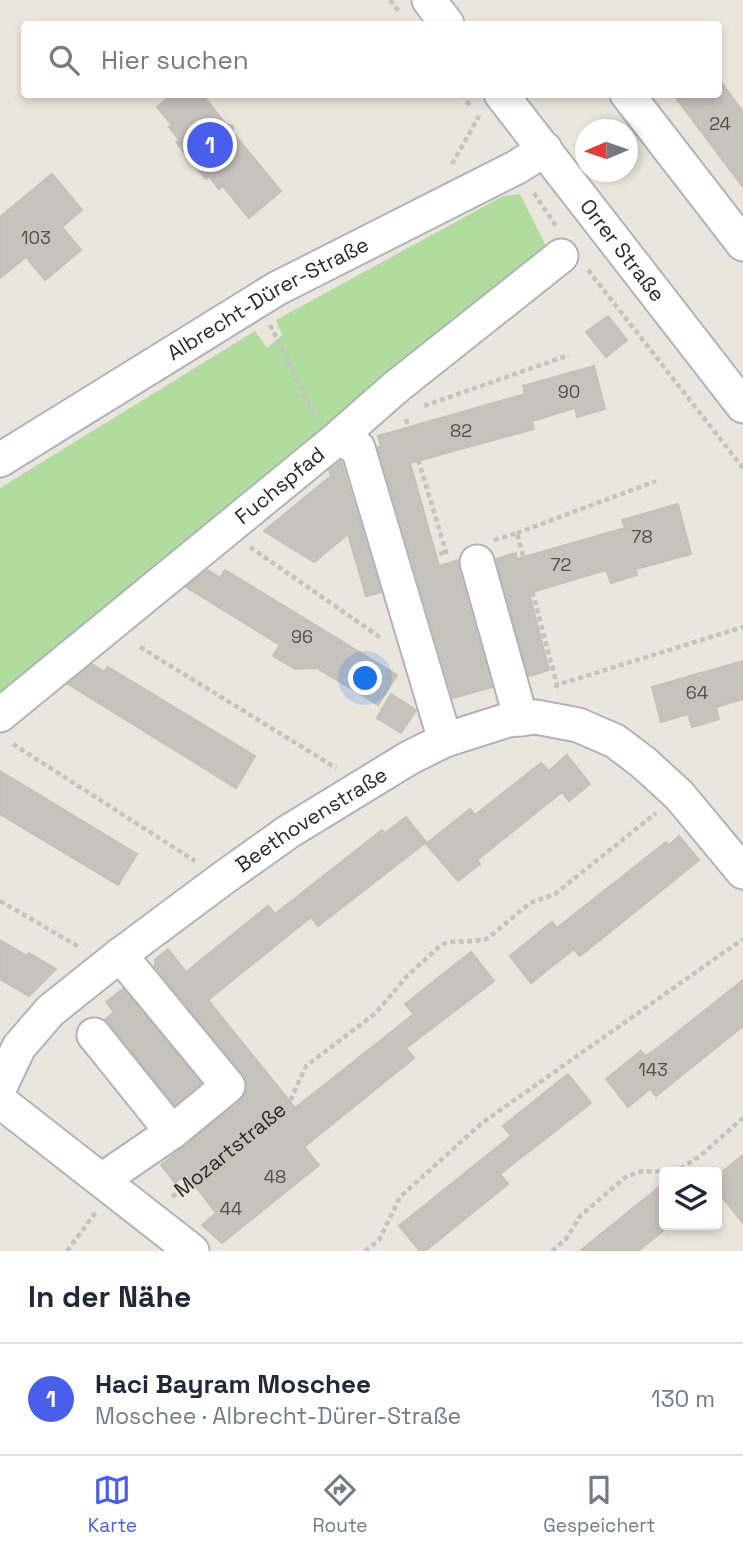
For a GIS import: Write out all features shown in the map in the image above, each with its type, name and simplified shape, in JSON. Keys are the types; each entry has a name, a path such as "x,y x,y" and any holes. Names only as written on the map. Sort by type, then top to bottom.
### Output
{"street":[{"path":"429,0 445,21"},
{"path":"630,98 743,244"},
{"name":"Orrer Straße","path":"490,106 545,149 743,406"},
{"name":"Albrecht-Dürer-Straße","path":"0,460 276,289 517,167 545,149"},
{"name":"Fuchspfad","path":"6,729 396,387 571,254"},
{"path":"334,441 358,448 445,740"},
{"path":"477,562 529,718"},
{"name":"Beethovenstraße","path":"0,1087 19,1047 51,1011 114,959 222,879 288,832 408,758 445,740 508,720 529,718 578,725 615,741 643,762 678,795 743,872"},
{"path":"108,1185 228,1086 114,959"},
{"path":"94,1035 172,1132"},
{"path":"0,1101 192,1251"}],"path":[{"path":"486,127 490,106"},
{"path":"517,167 571,254 743,468"},
{"path":"258,300 334,441"},
{"path":"416,408 569,355"},
{"path":"517,533 656,481"},
{"path":"249,546 422,667"},
{"path":"529,718 557,685 743,627"},
{"path":"140,647 364,785"},
{"path":"6,729 222,879"},
{"name":"Mozartstraße","path":"149,1216 290,1101 306,1066 376,1013 407,976 441,945 487,939 530,903 555,894 678,795"},
{"path":"0,901 114,959"},
{"path":"365,1251 379,1240 400,1197 482,1122 743,939"},
{"path":"552,1251 566,1239 580,1216 626,1176 643,1171 680,1169 700,1156 743,1118"},
{"path":"67,1251 108,1185"}],"green space":[{"path":"520,194 549,252 0,702 0,488 255,331 267,348 282,335 276,320 503,196"}],"building":[{"path":"722,83 743,112 743,187 676,98 722,98"},
{"path":"167,98 205,98 226,124 233,126 233,133 281,191 249,218 223,186 219,189 209,176 206,179 176,142 179,140 169,127 172,125 157,107"},
{"path":"52,174 82,210 62,227 81,250 45,280 26,257 0,278 0,217"},
{"path":"608,316 627,340 606,357 586,332"},
{"path":"594,366 605,409 577,417 575,408 532,421 534,429 410,463 439,566 458,560 492,687 453,698 378,447 381,447 378,436 525,394 523,386"},
{"path":"341,461 381,592 366,596 348,534 314,562 264,531 331,476 329,470"},
{"path":"678,504 691,554 636,569 637,575 611,583 606,570 529,593 549,670 529,676 496,559 516,553 517,559 625,528 622,520"},
{"path":"208,570 220,578 225,570 397,675 378,705 317,668 295,669 273,656 280,645 186,587"},
{"path":"743,661 743,699 716,707 719,719 692,727 688,714 661,722 652,687"},
{"path":"92,664 104,672 108,667 255,756 236,788 68,684"},
{"path":"391,694 416,710 401,733 377,718"},
{"path":"567,755 590,784 569,801 562,792 477,860 480,864 458,881 426,844 470,809 475,815 541,763 549,771"},
{"path":"0,771 137,854 118,885 0,814"},
{"path":"406,817 426,842 318,926 311,917 208,1000 295,1108 414,1014 405,1004 471,952 494,981 406,1048 414,1058 304,1147 319,1165 222,1243 202,1225 216,1213 186,1174 175,1183 161,1165 240,1101 246,1092 247,1082 155,967 155,960 168,949 186,972 268,906 275,914 382,830 385,833"},
{"path":"679,836 699,860 580,956 574,949 531,983 510,956 552,922 557,928 666,842 669,845"},
{"path":"0,940 56,969 29,996 0,979"},
{"path":"743,980 743,1026 656,1096 650,1089 628,1107 606,1079 641,1051 645,1056 655,1050"},
{"path":"123,989 201,1083 175,1105 105,1020 114,1012 106,1002"},
{"path":"568,1074 591,1103 500,1174 508,1184 425,1251 420,1251 399,1226 511,1136 503,1126"},
{"path":"743,1155 743,1223 722,1197 722,1172"},
{"path":"659,1187 659,1230 664,1230 638,1251 580,1251"}],"place":[{"name":"Haci Bayram Moschee","path":"210,145"}]}
